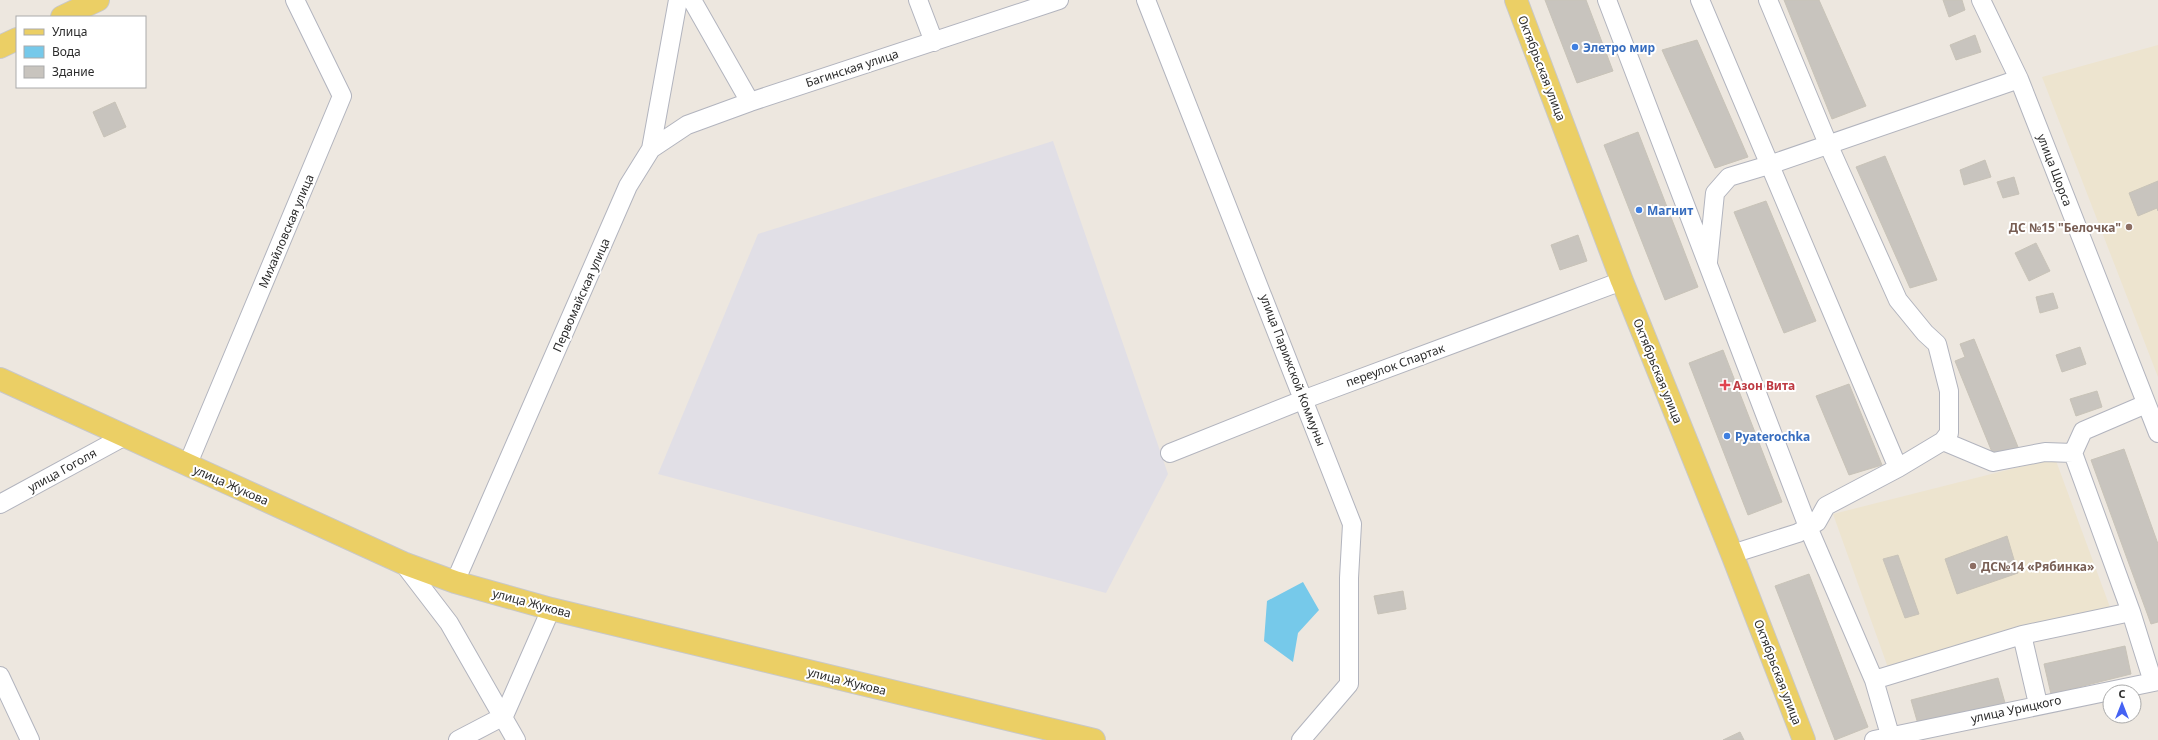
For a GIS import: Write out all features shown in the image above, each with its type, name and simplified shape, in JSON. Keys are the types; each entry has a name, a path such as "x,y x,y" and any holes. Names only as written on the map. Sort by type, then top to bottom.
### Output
{"main road":[{"path":"64,16 98,0"},
{"name":"Октябрьская улица","path":"1516,0 1622,281 1732,554 1804,740"},
{"path":"0,47 16,39"},
{"name":"улица Жукова","path":"0,379 187,466 402,563 455,582 551,609 1094,740"}],"street":[{"name":"Михайловская улица","path":"187,466 342,96 295,0"},
{"name":"Первомайская улица","path":"455,582 628,186 651,149 678,0"},
{"path":"692,0 750,102"},
{"path":"918,0 934,42"},
{"name":"Багинская улица","path":"651,149 687,125 750,102 1058,0"},
{"name":"улица Парижской Коммуны","path":"1146,0 1305,399 1352,524 1349,578 1349,684 1301,740"},
{"path":"1607,0 1808,527 1874,680 1882,738"},
{"path":"1700,0 1898,468"},
{"path":"1732,554 1798,533 1816,522 1826,506 1898,468 1943,441 1949,433 1949,391 1937,344 1925,334 1898,300 1828,144 1768,0"},
{"name":"улица Щорса","path":"1981,0 2019,79 2158,433"},
{"path":"1708,267 1715,193 1729,177 1769,165 2019,79"},
{"name":"переулок Спартак","path":"1170,453 1305,399 1622,281"},
{"path":"2146,404 2084,431 2073,453 2155,681"},
{"name":"улица Гоголя","path":"0,504 124,436"},
{"path":"1943,441 1993,462 2046,452 2073,453"},
{"path":"402,563 449,623 504,716 516,740"},
{"path":"458,740 504,716 551,609"},
{"path":"1874,680 2022,635 2131,612"},
{"path":"2022,635 2038,704"},
{"path":"0,676 30,740"},
{"name":"улица Урицкого","path":"1882,738 2038,704 2155,681"}],"shaded area":[{"name":"ДС №15 \"Белочка\"","path":"2158,45 2158,377 2042,77"},
{"path":"1053,141 1168,474 1106,593 658,474 758,234"},
{"name":"ДС№14 «Рябинка»","path":"2055,458 2114,618 1891,676 1833,514"}],"water":[{"path":"1303,582 1319,610 1298,633 1293,662 1264,641 1267,601"}],"building":[{"path":"1545,0 1586,0 1613,71 1577,83"},
{"path":"1784,0 1819,0 1866,106 1832,119"},
{"path":"1943,0 1962,0 1965,10 1949,17"},
{"path":"1975,35 1981,52 1956,60 1950,45"},
{"path":"1697,40 1748,157 1715,168 1662,50"},
{"path":"115,102 126,127 104,137 93,112"},
{"path":"1638,132 1698,287 1665,300 1604,145"},
{"path":"1885,156 1937,280 1910,288 1856,167"},
{"path":"1985,160 1991,177 1964,185 1960,170"},
{"path":"2014,177 2019,194 2003,198 1997,182"},
{"path":"2158,181 2158,211 2157,208 2138,216 2129,193"},
{"path":"1766,201 1816,321 1784,333 1734,212"},
{"path":"1578,235 1587,261 1560,270 1551,245"},
{"path":"2036,243 2050,271 2029,281 2015,253"},
{"path":"2053,293 2058,308 2040,313 2036,297"},
{"path":"1974,339 2018,447 1994,457 1955,361 1965,357 1960,344"},
{"path":"2080,347 2086,364 2062,372 2056,355"},
{"path":"1723,350 1782,502 1748,515 1689,363"},
{"path":"1849,384 1882,465 1849,475 1816,396"},
{"path":"2097,391 2102,407 2076,416 2070,399"},
{"path":"2124,449 2158,544 2158,622 2151,624 2091,460"},
{"path":"2007,536 2018,573 1957,594 1945,559"},
{"path":"1898,555 1919,614 1905,618 1883,559"},
{"path":"1809,574 1868,727 1835,740 1775,586"},
{"path":"1403,591 1406,609 1378,614 1374,596"},
{"path":"2125,646 2131,674 2051,694 2044,664"},
{"path":"1998,678 2005,703 1918,724 1911,700"},
{"path":"1740,732 1744,740 1723,740"}],"place":[{"name":"Элетро мир","path":"1575,47"},
{"name":"Магнит","path":"1639,210"},
{"name":"ДС №15 \"Белочка\"","path":"2129,227"},
{"name":"Азон Вита","path":"1725,385"},
{"name":"Pyaterochka","path":"1727,436"},
{"name":"ДС№14 «Рябинка»","path":"1973,566"}]}
